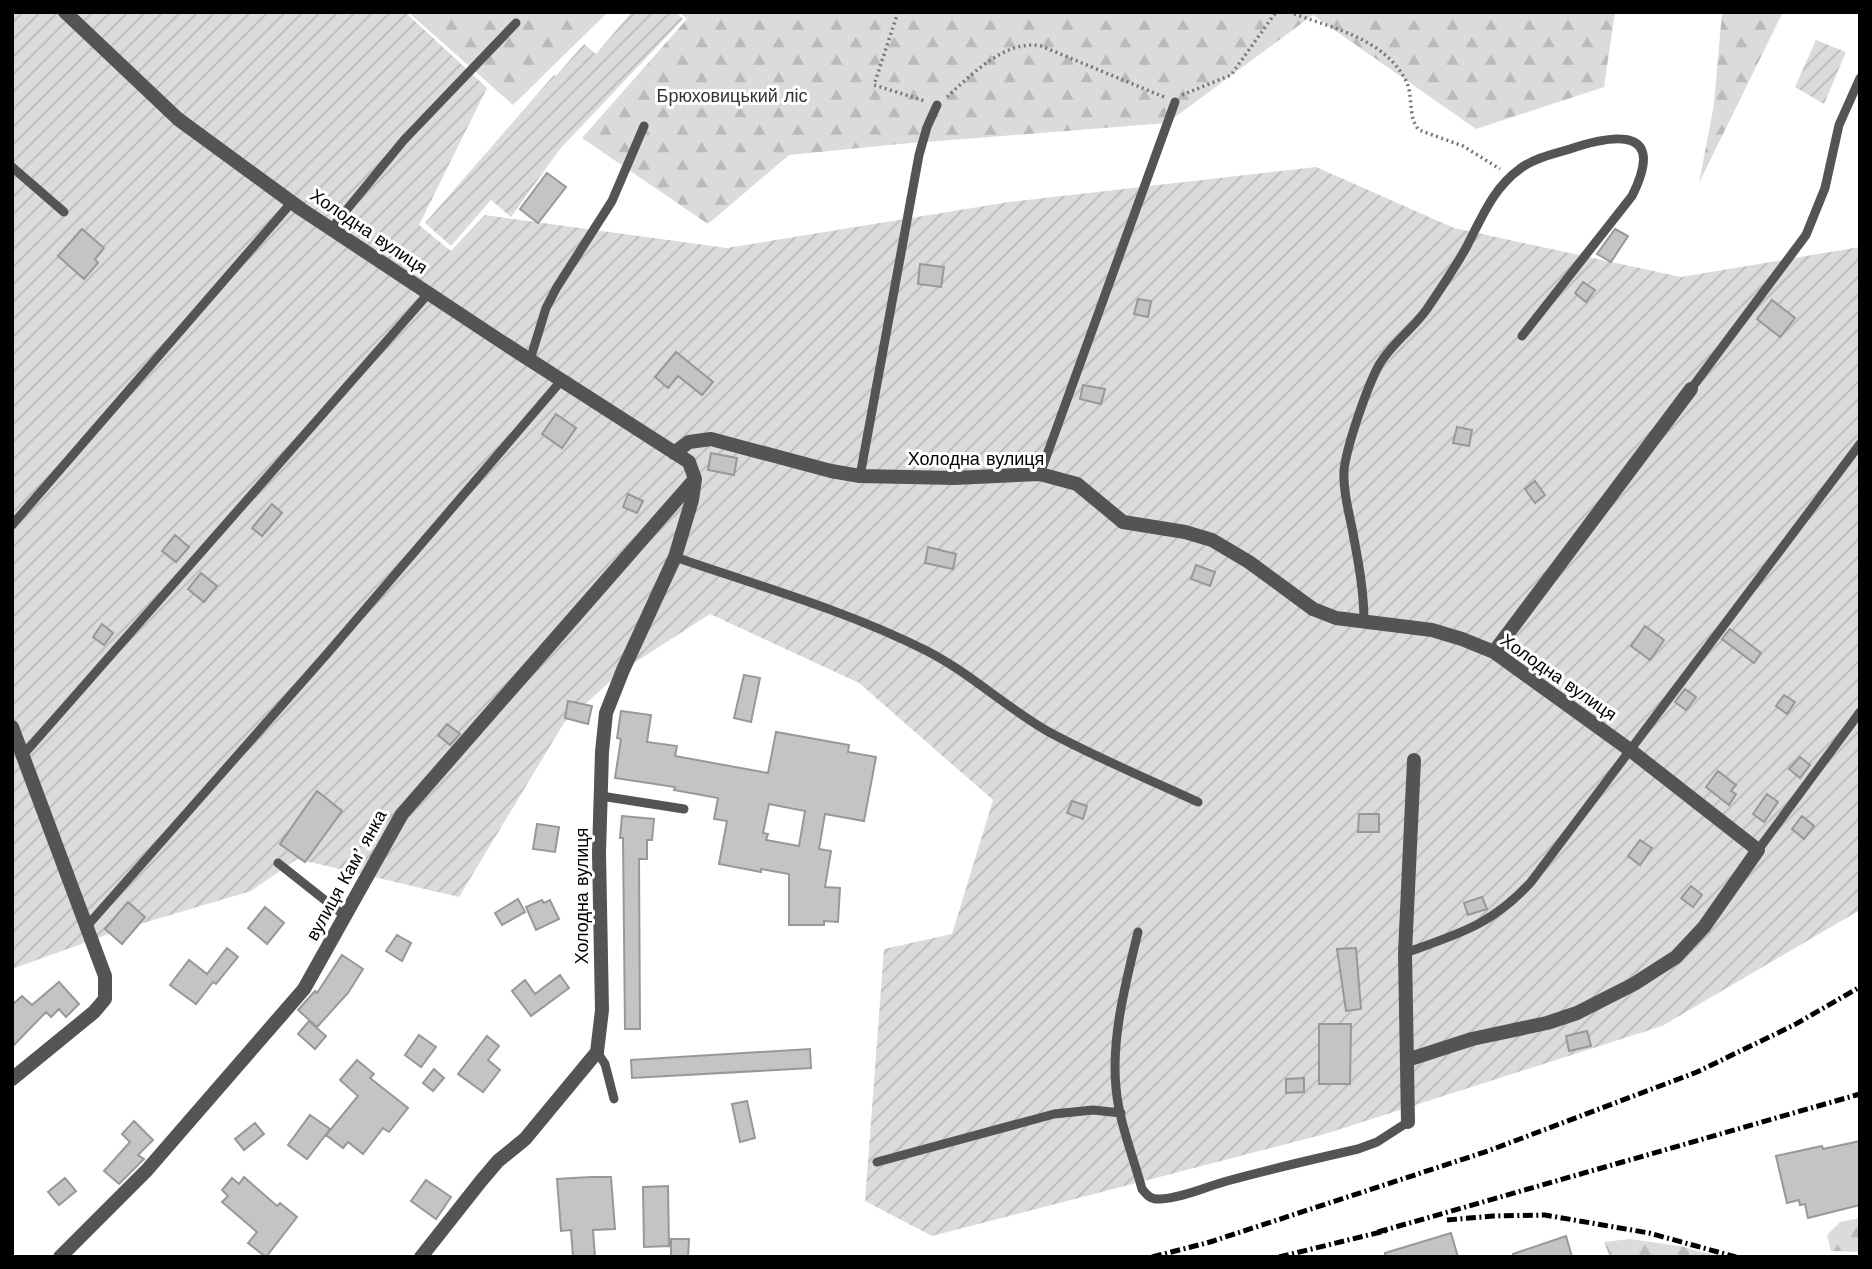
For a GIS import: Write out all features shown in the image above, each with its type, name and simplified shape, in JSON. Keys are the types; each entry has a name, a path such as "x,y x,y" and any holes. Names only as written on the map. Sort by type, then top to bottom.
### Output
{"street":[{"name":"Холодна вулиця","path":"65,12 178,120 330,230 689,463 695,479 676,557 606,713 599,853 602,1010 597,1052"},
{"path":"1494,652 1691,390"},
{"name":"Холодна вулиця","path":"674,453 688,442 711,439 831,471 860,475 954,478 1040,474 1077,484 1123,522 1185,532 1212,540 1250,562 1313,609 1336,618 1432,630 1494,652 1630,750 1758,850"},
{"name":"вулиця Камʼянка","path":"60,1257 147,1170 304,989 402,814 695,479"},
{"path":"12,727 105,976 105,999 94,1012 12,1079"},
{"path":"1408,1122 1405,953 1414,760"},
{"path":"1407,1060 1472,1039 1547,1023 1577,1013 1634,984 1676,957 1704,927 1758,850"},
{"path":"421,1257 498,1161 525,1139 597,1052"}],"lane":[{"path":"330,230 404,139 516,23"},
{"path":"1691,390 1806,235 1825,188 1839,125 1860,78"},
{"path":"1040,474 1175,102"},
{"path":"860,475 919,155 937,105"},
{"path":"530,360 547,308 612,201 644,126"},
{"path":"1364,622 1362,582 1344,483 1344,469 1371,382 1386,354 1426,311 1466,247 1490,200 1510,177 1532,162 1596,141 1629,139 1643,148 1644,163 1641,179 1632,196 1522,336"},
{"path":"12,167 64,212"},
{"path":"12,525 292,202"},
{"path":"23,755 428,294"},
{"path":"88,926 353,624 561,381"},
{"path":"1405,953 1472,929 1512,903 1544,866 1860,444"},
{"path":"676,557 869,624 925,650 951,664 1048,731 1198,802"},
{"path":"1758,850 1860,712"},
{"path":"601,796 684,809"},
{"path":"278,863 345,916"},
{"path":"1138,932 1125,984 1116,1050 1116,1088 1142,1189 1153,1199 1358,1149 1377,1142 1408,1122"},
{"path":"597,1052 605,1064 614,1099"},
{"path":"877,1162 1054,1114 1093,1110 1121,1113"}],"path":[{"path":"898,12 874,85 937,105 971,75 996,58 1018,46 1029,44 1041,46 1175,102 1190,90 1231,75 1276,12"},
{"path":"1289,12 1356,37 1388,55 1399,68 1409,88 1414,125 1419,130 1463,146 1510,177"}],"green space":[{"path":"12,12 405,12 487,88 419,225 451,251 485,215 727,248 1009,202 1316,167 1454,228 1681,277 1860,247 1860,910 1662,1026 1325,1134 932,1236 865,1201 884,949 952,934 993,800 859,683 710,614 623,670 564,723 459,897 297,859 251,891 120,930 12,969"},
{"path":"408,12 608,12 513,105"},
{"path":"632,12 676,12 683,19 560,149 511,217 491,200 451,246 425,223 584,44 596,54"},
{"name":"Брюховицький ліс","path":"679,12 1615,12 1604,87 1476,129 1313,15 1167,123 789,155 708,224 582,138 687,19"},
{"path":"1722,12 1783,12 1699,183 1714,104"},
{"path":"1816,40 1846,52 1824,104 1795,87"},
{"path":"1860,1218 1860,1252 1831,1251 1827,1235 1840,1222"},
{"path":"1629,1239 1680,1246 1721,1257 1610,1257 1604,1242"}],"building":[{"path":"547,173 566,187 538,223 520,209"},
{"path":"82,229 104,248 95,259 98,263 84,279 58,256"},
{"path":"1615,229 1628,236 1611,262 1597,254"},
{"path":"920,264 944,267 941,287 918,284"},
{"path":"1583,282 1595,290 1586,302 1575,293"},
{"path":"1138,299 1151,301 1148,317 1134,314"},
{"path":"1772,300 1795,318 1780,337 1757,319"},
{"path":"676,352 713,382 702,395 678,376 668,388 655,377"},
{"path":"1083,385 1105,389 1101,404 1080,399"},
{"path":"556,414 576,428 562,448 542,434"},
{"path":"1457,427 1472,430 1469,446 1453,443"},
{"path":"711,453 737,458 734,475 708,470"},
{"path":"1535,481 1545,495 1535,503 1525,489"},
{"path":"628,494 643,501 637,513 623,507"},
{"path":"272,504 282,513 262,536 252,528"},
{"path":"175,535 189,547 176,562 162,551"},
{"path":"928,547 956,554 953,569 925,563"},
{"path":"1196,565 1215,572 1210,586 1191,579"},
{"path":"201,573 217,586 204,602 188,589"},
{"path":"102,624 113,633 104,645 93,637"},
{"path":"1645,626 1664,640 1650,660 1631,646"},
{"path":"1730,629 1761,653 1754,663 1722,639"},
{"path":"744,675 760,678 751,722 734,718"},
{"path":"1685,689 1696,697 1686,710 1675,702"},
{"path":"1784,695 1795,702 1787,714 1776,706"},
{"path":"568,701 592,706 588,724 565,718"},
{"path":"621,711 651,715 647,742 677,746 675,756 768,773 776,732 849,745 848,752 876,757 864,821 825,814 819,849 831,851 825,887 840,888 838,922 824,921 824,925 789,925 789,874 719,864 727,821 714,819 718,798 674,790 675,787 615,778 621,739 617,738","holes":["769,804 805,811 799,846 766,840 768,834 763,833"]},
{"path":"447,724 460,734 450,745 438,735"},
{"path":"1800,757 1810,765 1800,778 1789,769"},
{"path":"1718,771 1736,785 1731,791 1736,794 1729,805 1706,787"},
{"path":"317,791 342,811 305,862 280,844"},
{"path":"1767,794 1778,802 1764,822 1753,814"},
{"path":"1072,801 1087,806 1083,819 1067,813"},
{"path":"1359,814 1379,814 1379,832 1358,832"},
{"path":"622,816 654,819 652,840 647,840 647,859 639,859 640,1029 625,1029 623,838 620,838"},
{"path":"1802,816 1814,826 1804,839 1792,829"},
{"path":"537,824 559,827 555,852 533,849"},
{"path":"1640,840 1652,848 1640,865 1628,856"},
{"path":"1691,886 1702,895 1693,907 1681,898"},
{"path":"1482,897 1487,909 1468,915 1464,903"},
{"path":"518,899 525,912 502,925 495,913"},
{"path":"542,900 544,903 550,900 559,919 536,930 526,907"},
{"path":"128,902 145,917 122,944 105,929"},
{"path":"265,907 284,923 267,944 248,928"},
{"path":"397,935 411,943 402,961 386,951"},
{"path":"227,948 238,957 196,1004 170,985 189,960 207,974"},
{"path":"1356,948 1361,1009 1346,1011 1337,949"},
{"path":"342,955 363,969 348,993 317,1027 298,1010 315,991 317,993"},
{"path":"560,975 569,988 531,1016 512,991 525,980 535,994"},
{"path":"59,982 79,1004 66,1017 59,1009 51,1017 46,1012 12,1047 12,1005 22,996 32,1005"},
{"path":"309,1021 326,1036 315,1049 298,1034"},
{"path":"1319,1024 1351,1024 1350,1084 1319,1084"},
{"path":"1587,1031 1591,1046 1569,1051 1566,1036"},
{"path":"419,1035 436,1047 421,1067 405,1055"},
{"path":"487,1036 499,1046 488,1060 500,1070 483,1092 458,1074"},
{"path":"810,1049 811,1068 632,1078 631,1060"},
{"path":"357,1060 374,1074 370,1078 408,1108 389,1132 383,1128 363,1154 348,1142 343,1148 326,1135 358,1096 340,1080"},
{"path":"434,1069 444,1078 433,1091 423,1083"},
{"path":"1304,1078 1304,1092 1286,1093 1286,1079"},
{"path":"747,1101 755,1138 740,1142 732,1104"},
{"path":"310,1115 330,1129 307,1159 288,1145"},
{"path":"134,1121 153,1140 138,1155 144,1159 119,1184 104,1171 130,1142 122,1134"},
{"path":"255,1123 264,1134 244,1150 235,1139"},
{"path":"1860,1141 1860,1205 1808,1218 1805,1204 1800,1205 1799,1200 1787,1203 1776,1156"},
{"path":"244,1177 277,1206 280,1203 297,1217 266,1257 248,1243 257,1232 222,1202 228,1196 222,1190 232,1178 239,1184"},
{"path":"611,1177 615,1229 593,1230 595,1257 573,1257 571,1230 561,1231 557,1179"},
{"path":"65,1178 76,1191 59,1205 48,1192"},
{"path":"426,1180 451,1197 436,1219 411,1201"},
{"path":"668,1186 669,1246 644,1247 643,1187"},
{"path":"1451,1233 1458,1257 1385,1257 1385,1253"},
{"path":"1566,1236 1572,1257 1513,1257 1513,1254"},
{"path":"671,1239 689,1239 688,1257 671,1256"}],"railway":[{"path":"1152,1257 1210,1242 1488,1151 1697,1072 1794,1025 1860,987"},
{"path":"1378,1232 1860,1094"},
{"path":"1447,1220 1545,1215 1649,1233 1736,1257"},
{"path":"1279,1257 1389,1230"}]}
